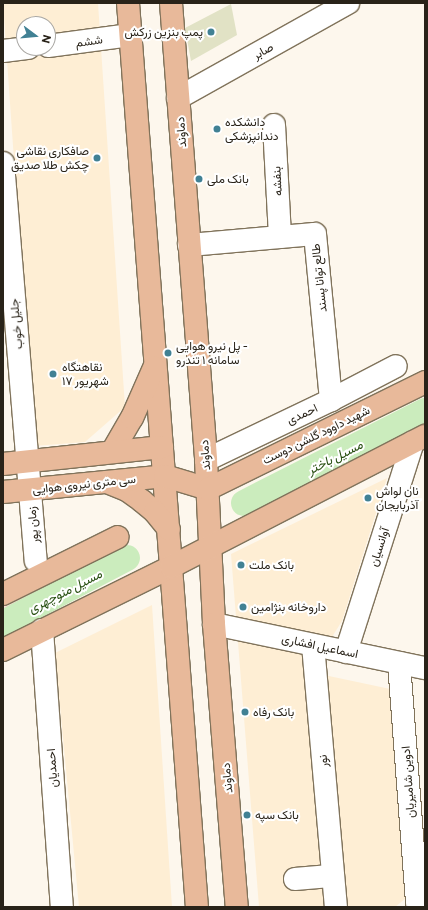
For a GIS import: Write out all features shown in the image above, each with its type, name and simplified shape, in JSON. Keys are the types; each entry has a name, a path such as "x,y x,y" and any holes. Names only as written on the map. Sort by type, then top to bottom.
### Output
{"main road":[{"path":"128,3 197,907"},
{"name":"دماوند","path":"171,3 206,460 214,624 238,907"},
{"path":"112,452 135,412 156,363"},
{"name":"شهید داوود گلشن دوست","path":"208,489 425,382"},
{"path":"3,650 171,567 211,545 419,439"},
{"path":"3,464 162,447"},
{"path":"165,476 208,489"},
{"name":"سی متری نیروی هوایی","path":"3,492 165,476"},
{"path":"107,482 127,490 142,501 155,512 169,529"},
{"path":"3,594 37,568 118,537"}],"street":[{"name":"صابر","path":"178,98 337,6"},
{"name":"ششم","path":"56,45 130,35"},
{"path":"3,51 16,50"},
{"name":"بنفشه","path":"274,126 280,237"},
{"name":"جلیل خوب","path":"3,163 30,489"},
{"name":"طالع توانا پسند","path":"189,245 315,234 331,400"},
{"name":"احمدی","path":"206,460 331,400 396,366"},
{"name":"آوانسیان","path":"346,652 419,439"},
{"name":"زمان پور","path":"30,489 37,568"},
{"name":"اسماعیل افشاری","path":"214,624 425,668"},
{"name":"احمدیان","path":"42,630 62,907"},
{"name":"نور","path":"313,645 336,907"},
{"name":"ادوین شامیریان","path":"399,663 419,863 417,902"},
{"path":"295,879 333,876"}],"shaded area":[{"path":"3,3 98,3 125,407 85,442 34,446"},
{"path":"387,478 342,621 310,672 395,690 406,898 395,907 259,907 231,554"},
{"path":"127,546 133,568 3,635 3,605"},
{"path":"152,605 172,907 79,907 55,653"}],"building":[{"name":"پمپ بنزین زرکش","path":"231,4 237,35 191,61 185,28"}],"waterway":[{"name":"مسیل باختر","path":"244,503 425,411"},
{"name":"مسیل منوچهری","path":"3,623 127,558"}],"place":[{"name":"پمپ بنزین زرکش","path":"211,32"},
{"name":"دانشکده دندانپزشکی","path":"217,129"},
{"name":"صافکاری نقاشی چکش طلا صدیق","path":"97,158"},
{"name":"بانک ملی","path":"199,179"},
{"name":"پل نیرو هوایی - سامانه ۱ تندرو","path":"168,353"},
{"name":"نقاهتگاه ۱۷ شهریور","path":"53,374"},
{"name":"نان لواش آذربایجان","path":"368,498"},
{"name":"بانک ملت","path":"241,565"},
{"name":"داروخانه بنژامین","path":"243,607"},
{"name":"بانک رفاه","path":"245,712"},
{"name":"بانک سپه","path":"247,815"}]}
